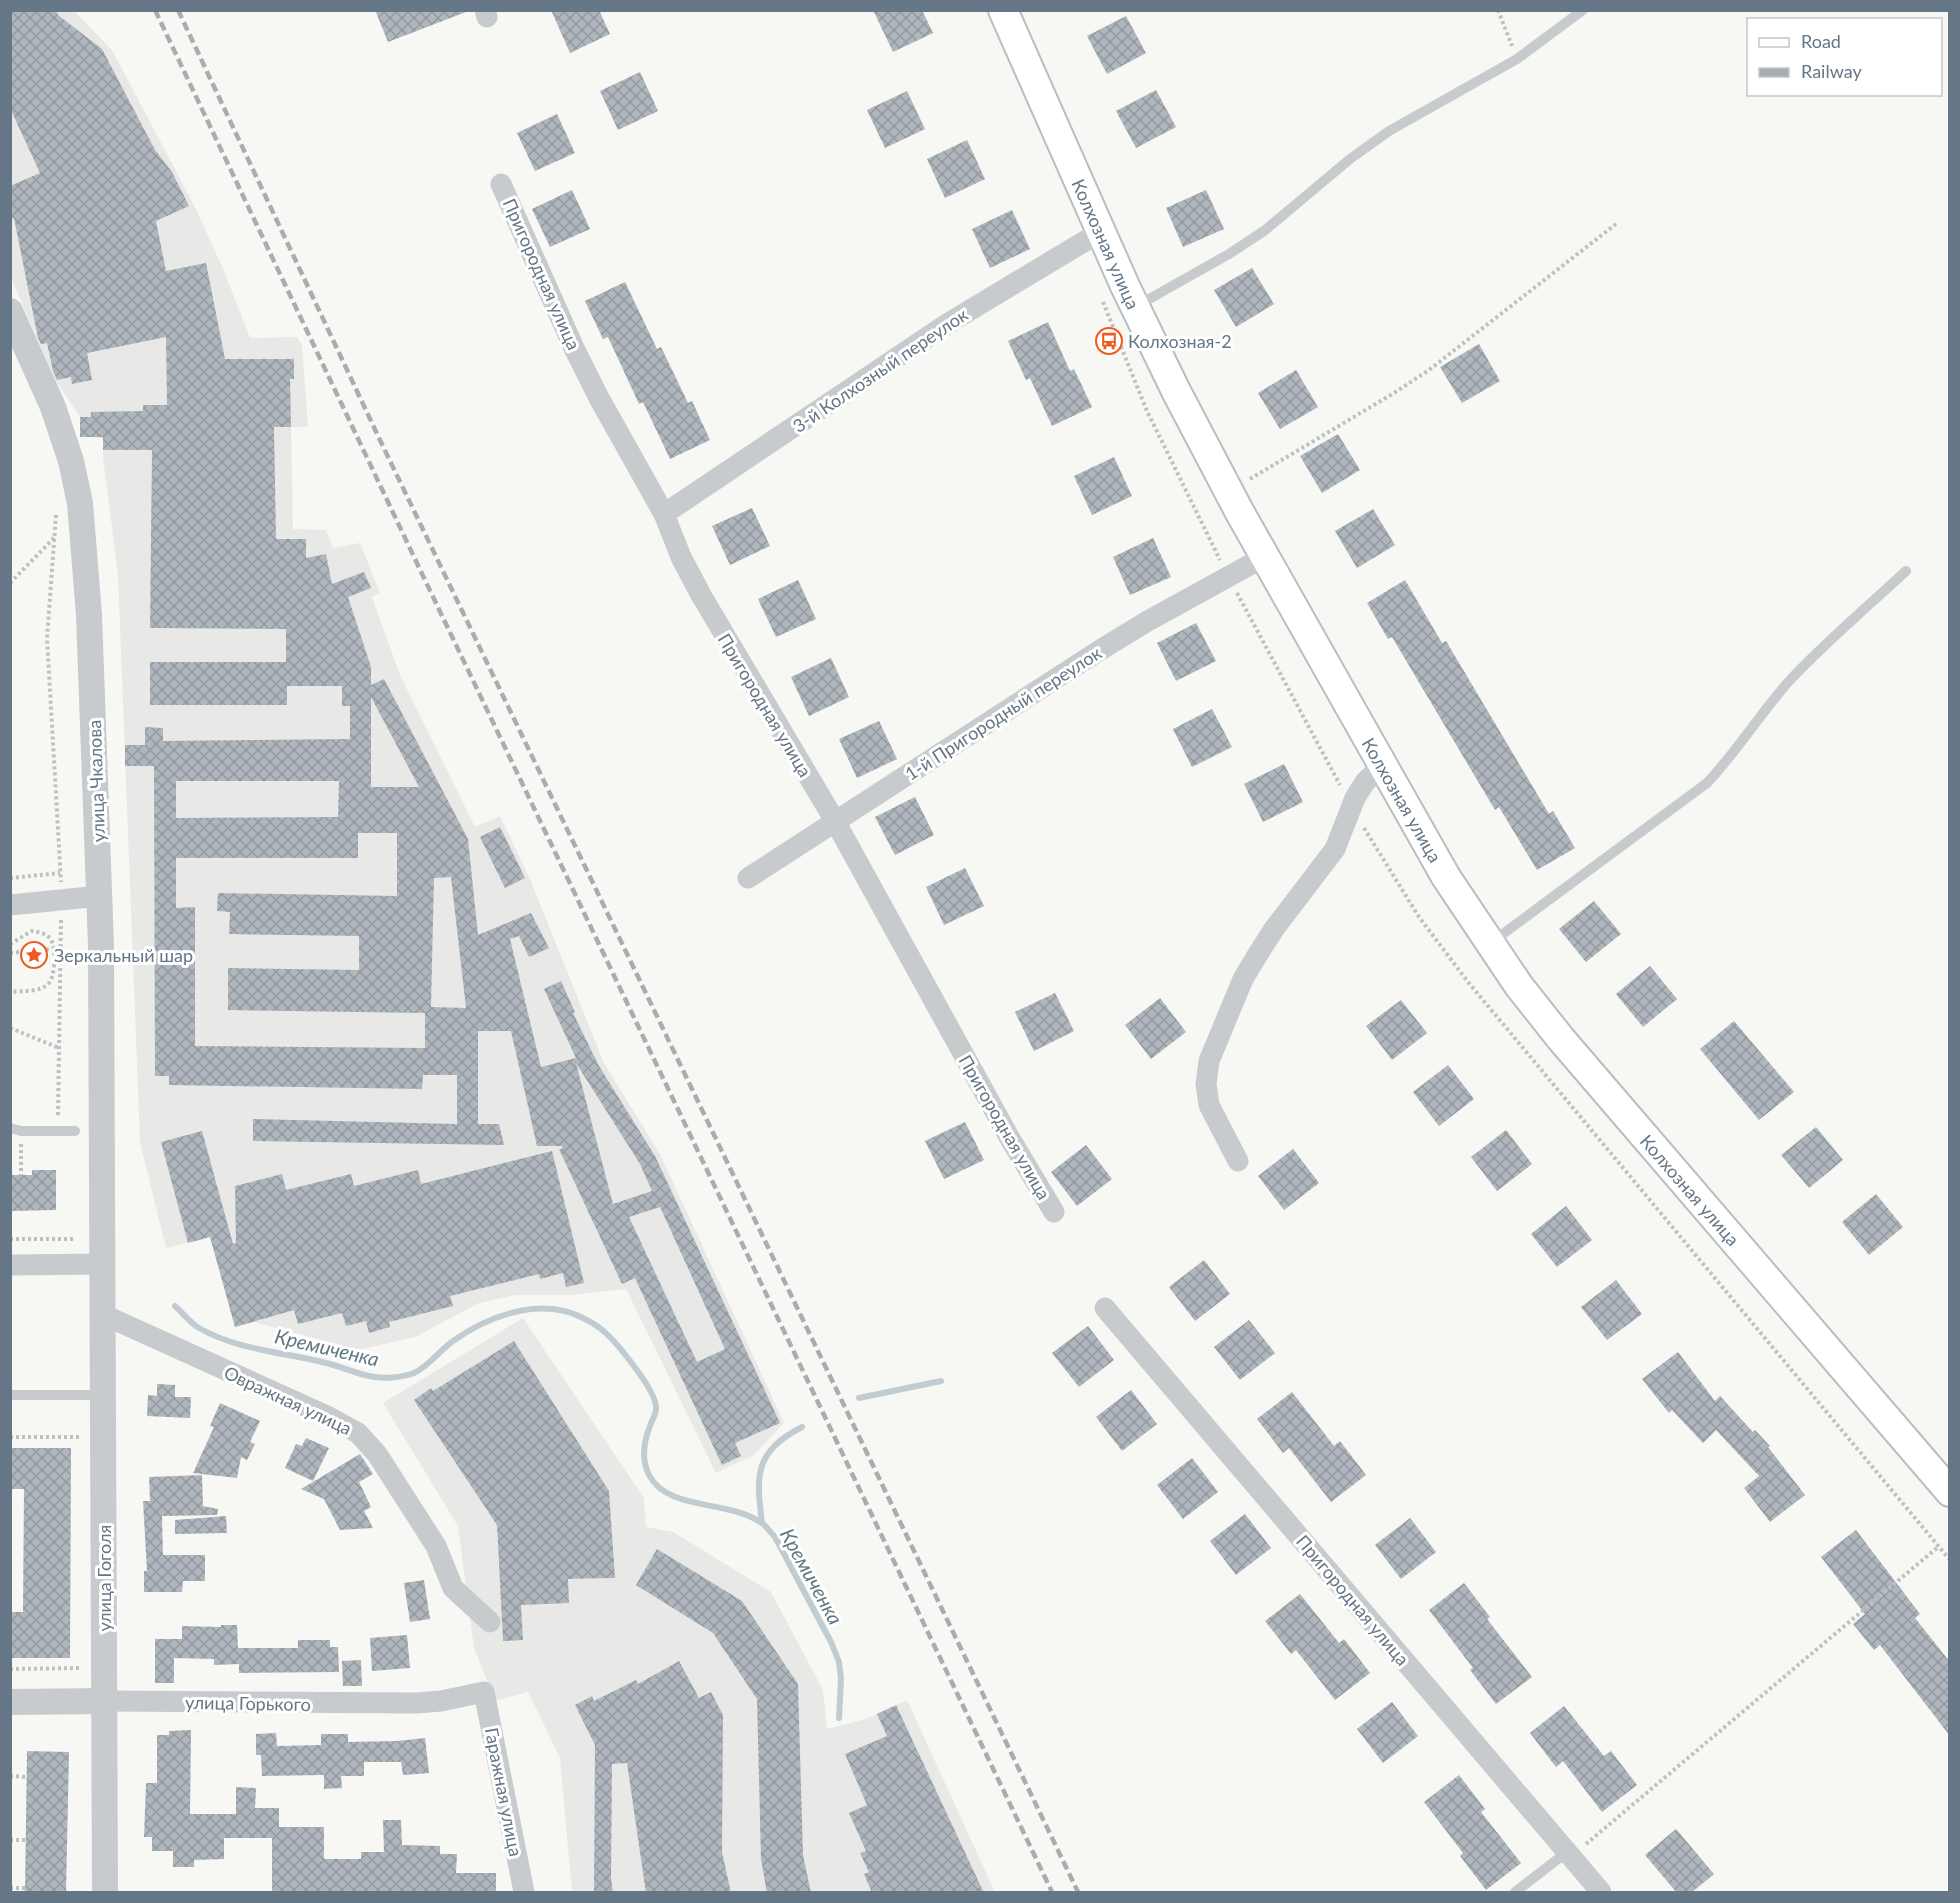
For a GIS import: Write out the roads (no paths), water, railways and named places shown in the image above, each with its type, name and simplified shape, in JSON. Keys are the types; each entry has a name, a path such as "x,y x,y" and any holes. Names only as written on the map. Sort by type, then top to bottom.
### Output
{"main road":[{"name":"Колхозная улица","path":"1004,10 1130,297 1228,491 1446,877 1490,944 1561,1040 1950,1492"}],"street":[{"name":"Пригородная улица","path":"501,184 579,358 608,415 664,514 681,557 700,595 835,821 1009,1137 1054,1212"},
{"name":"3-й Колхозный переулок","path":"664,514 947,324 1100,232"},
{"name":"улица Чкалова","path":"10,311 53,407 71,461 80,503 89,615 100,896 104,1264"},
{"name":"1-й Пригородный переулок","path":"748,878 1097,652 1264,557"},
{"path":"1238,1161 1209,1105 1206,1084 1209,1061 1243,979 1274,929 1335,849 1351,807 1365,782 1382,766"},
{"path":"10,905 100,896"},
{"path":"10,1264 104,1264"},
{"name":"улица Гоголя","path":"104,1264 105,1893"},
{"name":"Пригородная улица","path":"1105,1308 1601,1893"},
{"name":"Овражная улица","path":"104,1315 327,1416 358,1433 377,1454 436,1546 453,1588 490,1622"},
{"name":"улица Горького","path":"10,1702 407,1704 441,1701 484,1692"},
{"name":"Гаражная улица","path":"484,1692 524,1893"}],"lane":[{"path":"1130,297 1229,254 1264,231 1350,159 1389,131 1517,59 1582,10"},
{"path":"1490,944 1707,783 1729,760 1792,678 1906,571"},
{"path":"16,1130 75,1131"},
{"path":"10,1395 103,1395"},
{"path":"1515,1893 1569,1854"}],"waterway":[{"name":"Кремиченка","path":"175,1306 196,1326 229,1341 380,1378 414,1373 467,1332 514,1312 531,1309 565,1311 594,1324 625,1355 643,1379 655,1401 656,1411 646,1438 644,1456 646,1469 658,1487 670,1495 685,1500 750,1516 763,1524 775,1537 831,1642 839,1662 841,1679 839,1718"},
{"path":"859,1398 941,1381"},
{"path":"762,1523 759,1491 762,1466 775,1446 786,1436 802,1427"}],"railway":[{"path":"155,10 1052,1892"},
{"path":"178,10 379,438 1078,1892"}],"place":[{"name":"Колхозная-2","path":"1109,341"},
{"name":"Зеркальный шар","path":"34,955"}]}
